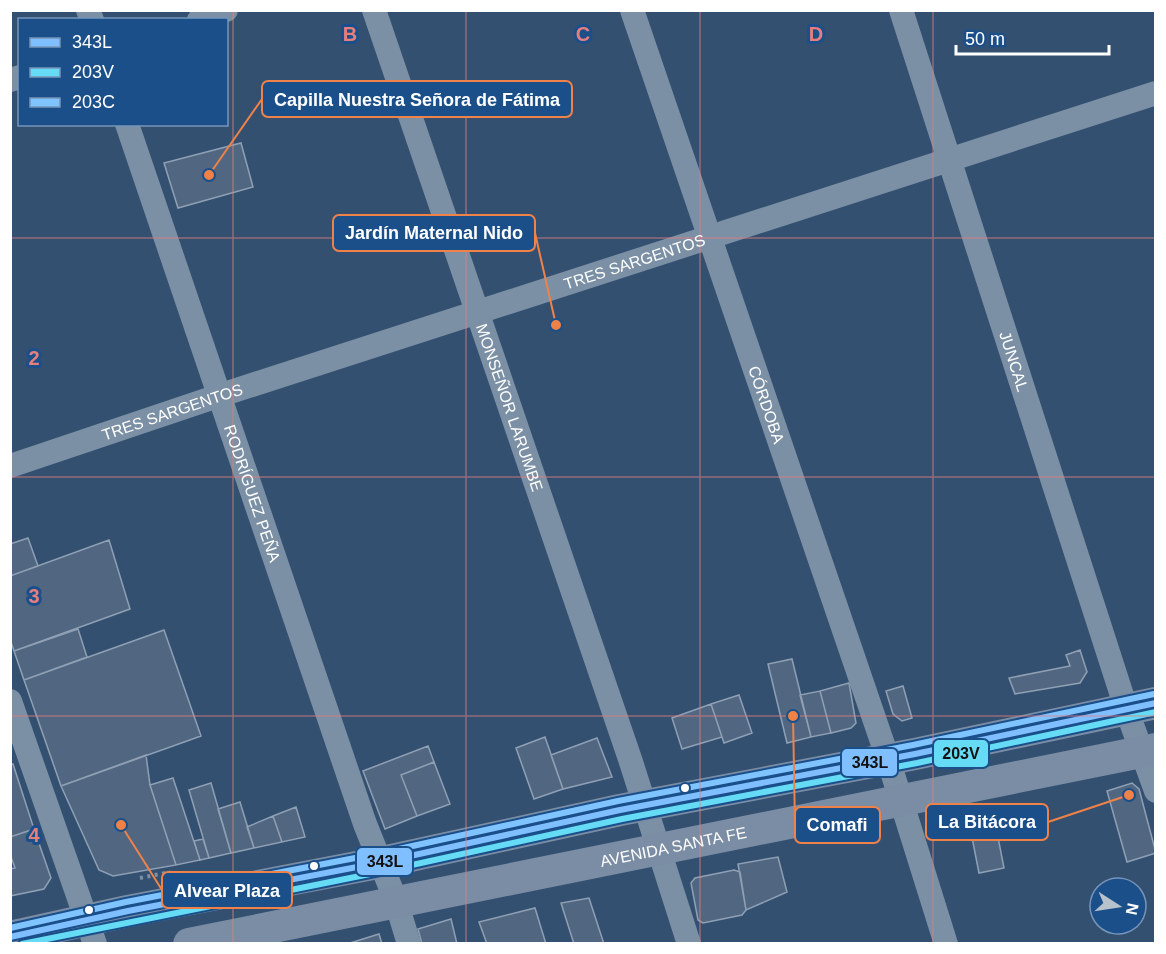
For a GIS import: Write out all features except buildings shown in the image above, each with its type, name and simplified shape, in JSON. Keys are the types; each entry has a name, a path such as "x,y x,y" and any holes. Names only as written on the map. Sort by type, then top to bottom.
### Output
{"main road":[{"path":"10,937 92,931 378,863 645,805 888,759 1141,707"},
{"name":"AVENIDA SANTA FE","path":"189,944 1149,750"}],"street":[{"path":"204,18 226,10"},
{"name":"MONSEÑOR LARUMBE","path":"374,10 645,805 689,944"},
{"name":"CÓRDOBA","path":"632,10 888,759 946,944"},
{"name":"JUNCAL","path":"901,10 949,160 1141,707 1155,791"},
{"name":"TRES SARGENTOS","path":"10,466 218,396 1155,93"},
{"name":"RODRÍGUEZ PEÑA","path":"128,126 378,863 396,901 409,944"},
{"path":"10,701 92,931"}],"path":[{"path":"140,878 170,872"}],"transit line":[{"name":"203C","path":"10,928 126,902 376,854 618,801 913,745 1154,694"},
{"name":"343L","path":"10,937 128,911 378,863 620,810 915,754 1156,703"},
{"name":"203V","path":"22,944 380,872 622,819 917,763 1156,712"}],"place":[{"name":"Capilla Nuestra Señora de Fátima","path":"209,175"},
{"name":"Jardín Maternal Nido","path":"556,325"},
{"name":"Comafi","path":"793,716"},
{"name":"La Bitácora","path":"1129,795"},
{"name":"Alvear Plaza","path":"121,825"}]}
